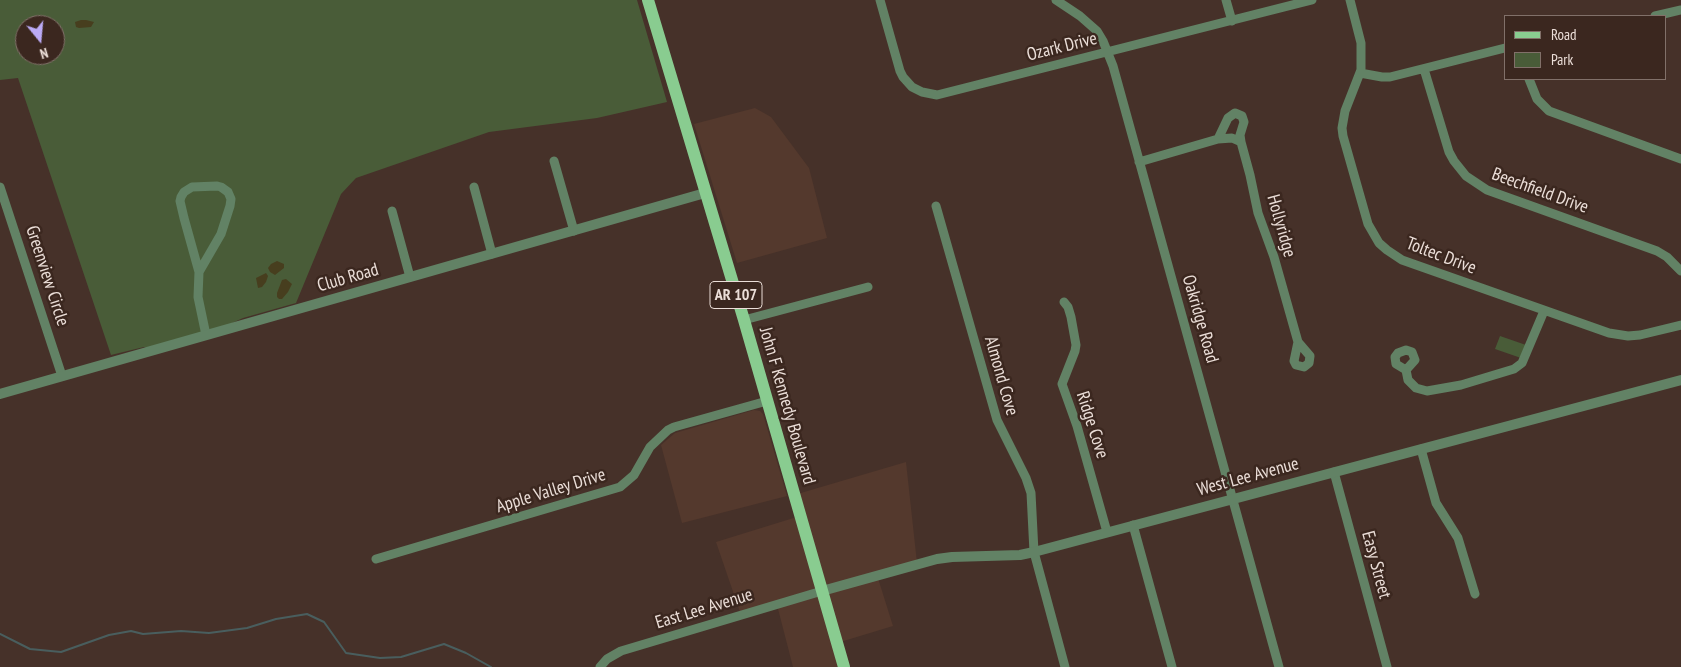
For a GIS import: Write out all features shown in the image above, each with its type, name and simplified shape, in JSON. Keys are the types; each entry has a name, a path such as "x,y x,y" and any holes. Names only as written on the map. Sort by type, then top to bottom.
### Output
{"main road":[{"name":"John F Kennedy Boulevard","path":"648,0 744,320 822,591"},
{"name":"AR 107","path":"822,591 844,667"}],"street":[{"name":"Ozark Drive","path":"880,0 900,71 912,86 922,92 931,94 945,94 1312,0"},
{"name":"Oakridge Road","path":"1056,0 1089,23 1100,36 1108,52 1279,667"},
{"path":"1226,0 1232,20"},
{"name":"Toltec Drive","path":"1350,0 1362,52 1360,74 1345,111 1342,128 1363,210 1368,224 1379,242 1393,255 1402,260 1618,336 1640,335 1681,325"},
{"path":"1659,15 1681,10"},
{"path":"1360,74 1390,77 1504,48"},
{"name":"Beechfield Drive","path":"1424,68 1449,152 1466,176 1486,190 1657,251 1667,256 1681,271"},
{"path":"1528,80 1536,98 1549,111 1681,159"},
{"path":"1218,140 1228,118 1235,113 1240,114 1244,119 1244,126 1240,135 1241,142"},
{"path":"1139,162 1218,140 1232,138 1241,142"},
{"name":"Hollyridge","path":"1241,142 1258,213 1274,257 1298,342"},
{"path":"554,161 574,231"},
{"name":"Greenview Circle","path":"0,186 62,376"},
{"path":"199,272 221,234 230,206 231,195 221,187 192,187 184,192 180,201 199,272 198,297 206,335"},
{"path":"474,187 492,254"},
{"name":"Club Road","path":"0,394 706,193"},
{"name":"Almond Cove","path":"936,206 997,420 1031,492 1034,552 1065,667"},
{"path":"392,211 410,277"},
{"path":"744,320 868,287"},
{"name":"Ridge Cove","path":"1064,302 1068,307 1071,317 1076,345 1062,384 1077,426 1108,532"},
{"path":"1406,370 1408,380 1412,385 1427,391 1461,385 1514,369 1522,363 1544,311"},
{"name":"West Lee Avenue","path":"822,591 937,559 1020,555 1034,552 1681,380"},
{"name":"Apple Valley Drive","path":"376,559 620,487 634,475 650,447 668,430 767,401"},
{"path":"1421,449 1436,503 1458,538 1475,594"},
{"name":"Easy Street","path":"1334,472 1387,667"},
{"path":"1134,525 1172,667"},
{"name":"East Lee Avenue","path":"600,667 607,659 621,651 822,591"}],"shaded area":[{"path":"755,108 771,117 809,168 827,238 737,263 694,124"},
{"path":"754,410 760,411 763,414 787,496 682,523 661,445 675,433"},
{"path":"906,462 917,563 877,575 893,626 837,643 844,667 793,667 777,605 741,615 716,542 800,516 794,495"}],"green space":[{"path":"0,0 637,0 667,102 597,118 489,132 356,178 341,194 296,303 243,318 206,335 152,351 144,347 111,355 18,78 0,80"},
{"path":"1500,336 1526,345 1521,358 1495,349"}],"sand":[{"path":"81,20 94,22 91,27 76,27 75,22"},
{"path":"277,261 284,264 284,268 275,275 268,268"},
{"path":"266,273 268,276 266,282 262,287 258,288 256,278"},
{"path":"286,279 292,284 282,299 279,299 277,293 282,280"}],"waterway":[{"path":"0,634 30,649 61,652 109,635 131,631 143,634 181,631 209,633 247,628 276,619 307,614 324,622 346,653 380,658 401,657 444,644 466,653 491,667"}]}
